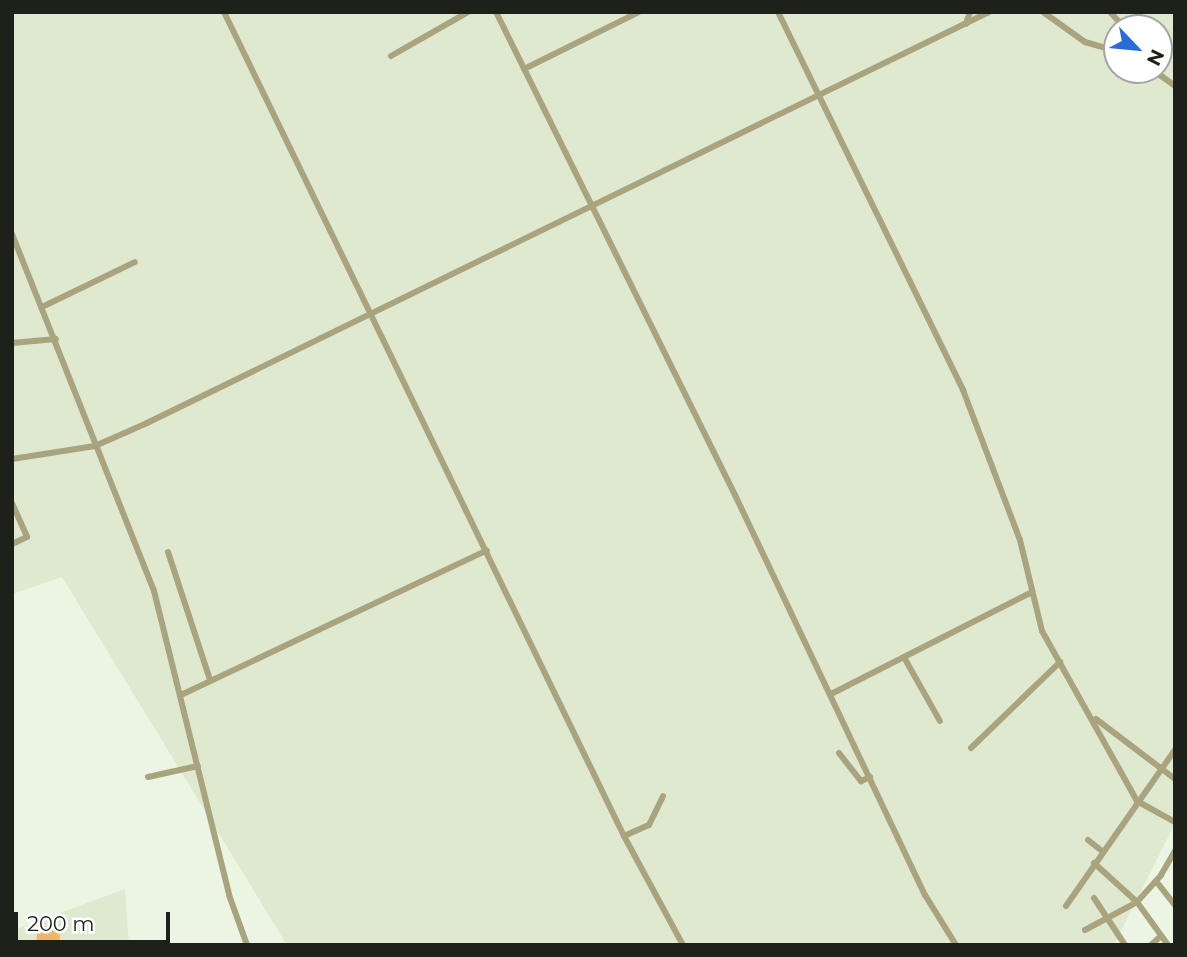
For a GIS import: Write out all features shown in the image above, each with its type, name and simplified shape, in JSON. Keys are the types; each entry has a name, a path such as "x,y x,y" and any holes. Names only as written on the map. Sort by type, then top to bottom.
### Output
{"street":[{"path":"224,12 624,836 683,945"},
{"path":"391,56 468,12"},
{"path":"496,12 831,694 925,895 956,945"},
{"path":"524,69 639,12"},
{"path":"778,12 963,390 1020,540 1042,631 1092,716 1137,801 1175,822"},
{"path":"966,24 970,12"},
{"path":"12,459 95,446 369,313 483,261 591,204 989,12"},
{"path":"1043,12 1085,42 1103,47"},
{"path":"12,234 150,579 183,694 229,895 247,945"},
{"path":"42,307 135,262"},
{"path":"12,343 56,339"},
{"path":"12,503 27,537 12,544"},
{"path":"183,694 487,550"},
{"path":"168,552 210,680"},
{"path":"831,694 905,659 1031,592"},
{"path":"905,659 940,721"},
{"path":"971,748 1060,662"},
{"path":"1092,716 1175,779"},
{"path":"1066,906 1175,750"},
{"path":"839,752 861,780 870,777"},
{"path":"148,777 198,766"},
{"path":"624,836 649,825 663,796"},
{"path":"1088,840 1102,851"},
{"path":"1085,930 1137,902 1172,864 1175,851"},
{"path":"1094,863 1137,902 1168,945"},
{"path":"1156,881 1175,905"},
{"path":"1094,898 1125,945"},
{"path":"1151,945 1161,936"}],"shaded area":[{"path":"12,12 1175,12 1175,823 1114,945 287,945 62,577 12,594"},
{"path":"125,889 129,945 12,945 12,931"},
{"path":"38,925 61,928 59,945 36,945"}]}
